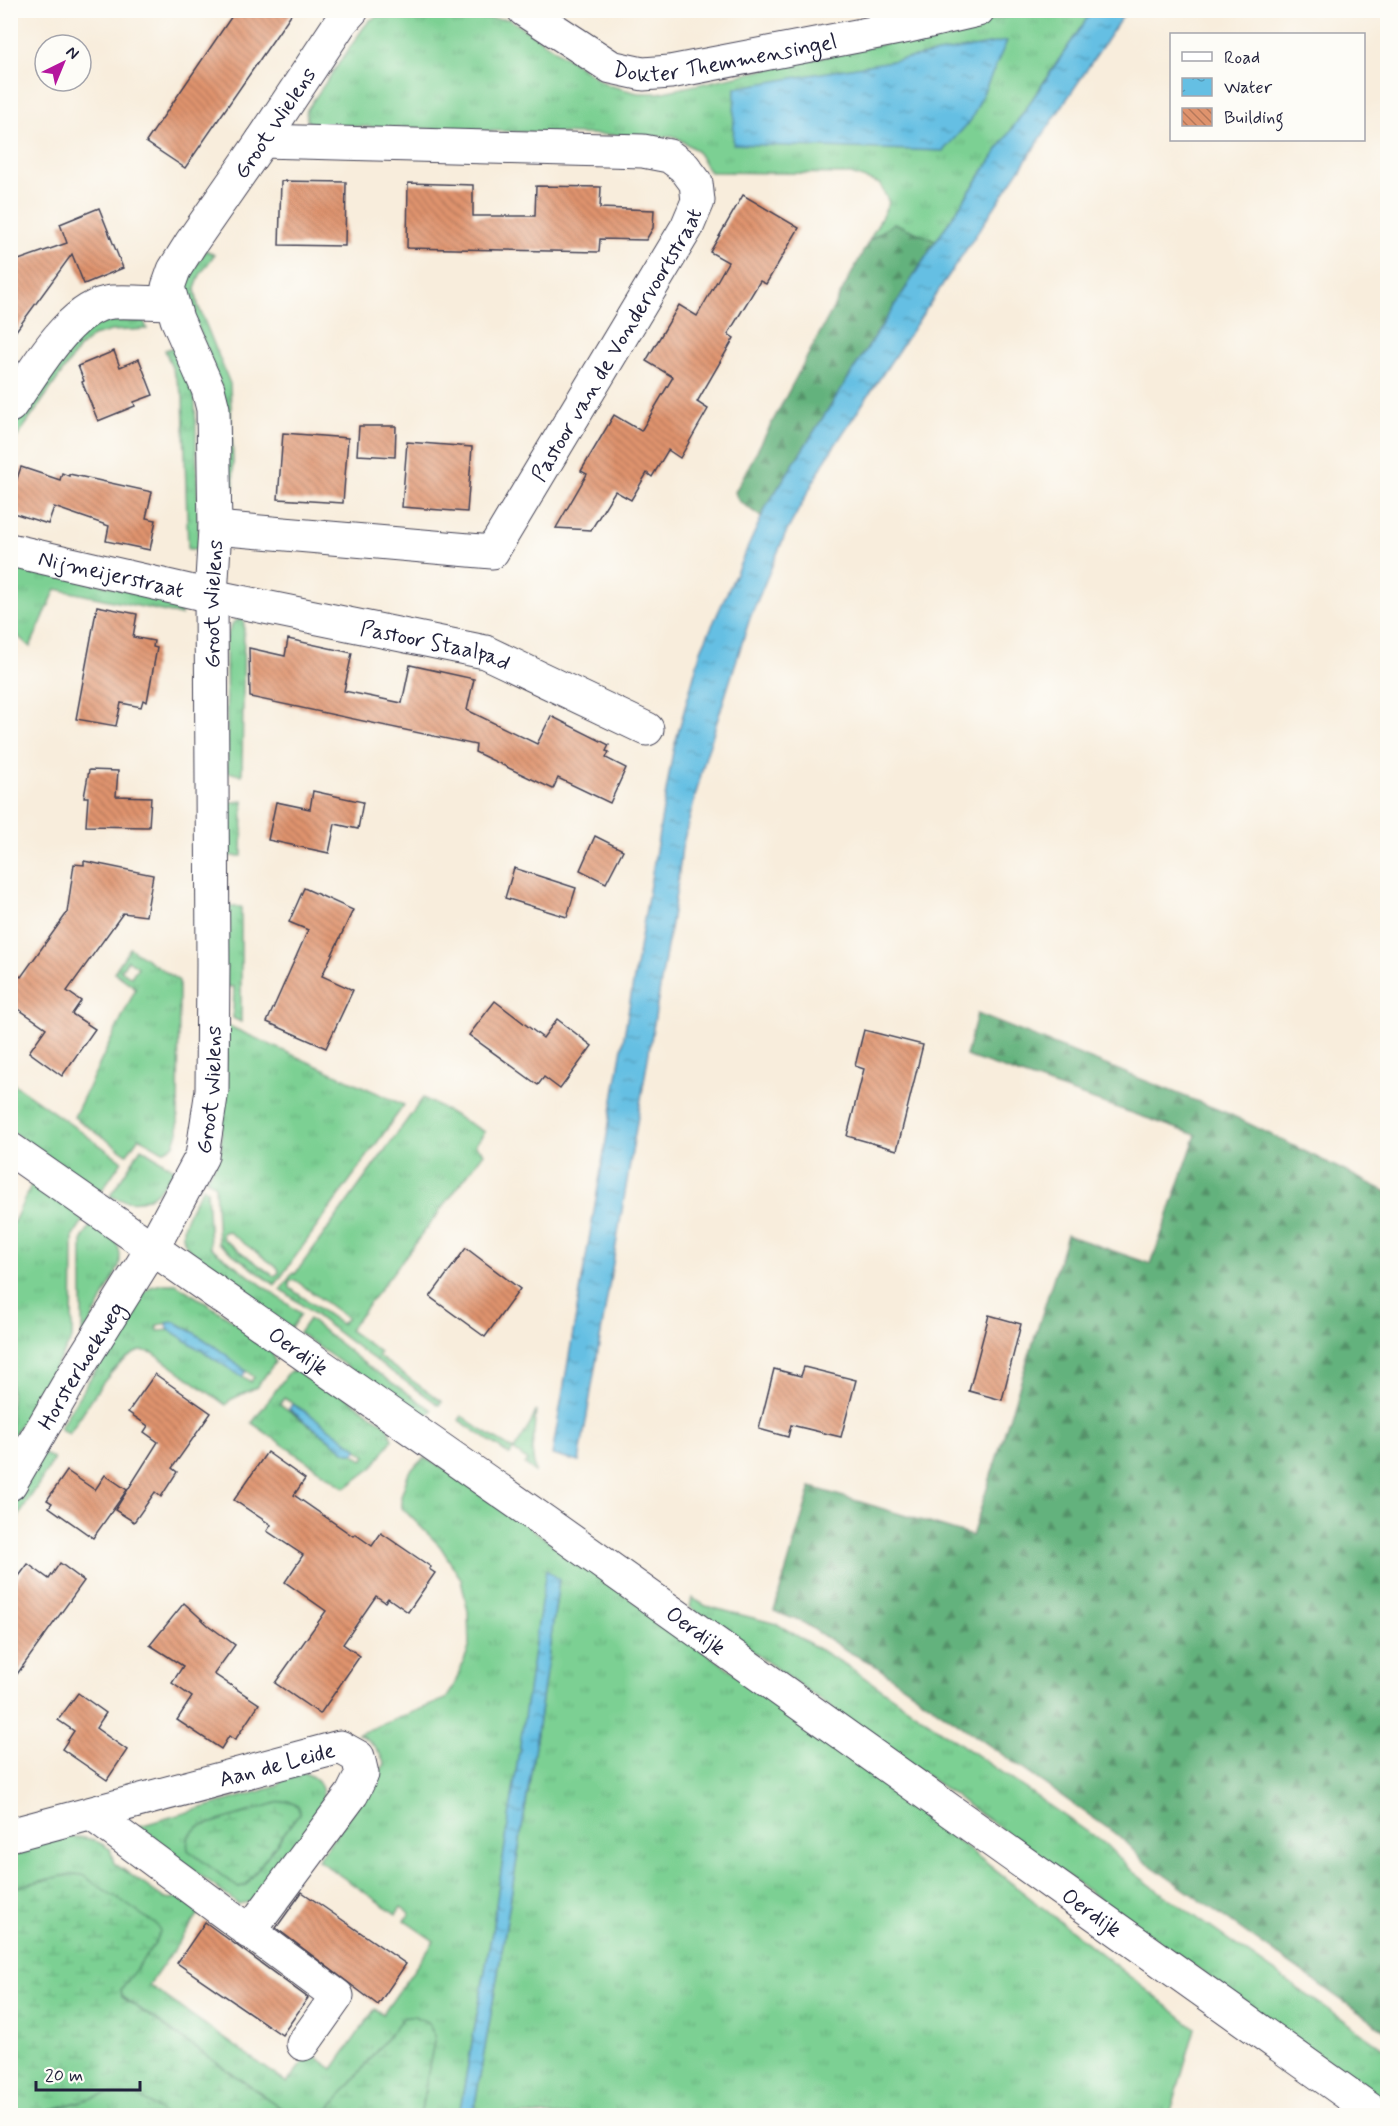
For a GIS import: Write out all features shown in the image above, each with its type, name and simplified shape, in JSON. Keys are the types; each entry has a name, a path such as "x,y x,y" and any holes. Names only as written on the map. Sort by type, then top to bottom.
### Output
{"street":[{"name":"Groot Wielens","path":"152,1249 202,1156 212,1090 211,596 215,528 213,409 208,389 177,319 168,287 174,270 341,22 352,10"},
{"name":"Dokter Themmensingel","path":"524,10 611,67 644,74 670,72 909,26 978,10"},
{"name":"Pastoor van de Vondervoortstraat","path":"215,528 492,552 687,227 698,201 696,183 684,167 669,156 644,151 262,141"},
{"path":"10,406 70,323 87,309 110,302 172,303"},
{"name":"Nijmeijerstraat","path":"10,550 211,596"},
{"name":"Pastoor Staalpad","path":"211,596 485,652 647,729"},
{"name":"Oerdijk","path":"10,1149 545,1522 1379,2115"},
{"name":"Horsterhoekweg","path":"10,1484 74,1374 152,1249"},
{"name":"Aan de Leide","path":"10,1835 93,1815 340,1747 358,1757 362,1774 352,1794 249,1932"},
{"path":"93,1815 337,1996 303,2044"}],"green space":[{"path":"1022,11 1092,11 936,241 894,223 869,241 889,203 880,184 851,174 710,172 696,150 676,137 312,125 307,120 306,111 364,27 378,16 509,19 608,85 638,93 659,93 1019,14"},
{"path":"894,223 936,241 761,517 738,500 735,492 869,241"},
{"path":"206,250 214,255 200,275 195,289 198,305 230,384 234,488 226,488 221,388 185,293 188,277"},
{"path":"108,321 144,321 147,329 111,331 93,336 79,348 11,446 11,429 76,336 91,325"},
{"path":"175,347 195,399 199,549 188,549 183,396 165,350"},
{"path":"11,565 182,602 181,615 56,589 30,647 11,630"},
{"path":"244,618 242,775 227,772 226,638 233,623 237,619 238,621"},
{"path":"243,801 242,856 223,856 224,803"},
{"path":"223,907 241,907 241,1022 233,1018 234,987 223,986"},
{"path":"130,948 179,981 178,1132 174,1145 163,1151 139,1137 127,1154 74,1117 136,988 114,972","holes":["128,960 138,967 131,977 121,970"]},
{"path":"977,1014 1229,1114 1387,1192 1387,2032 1143,1860 1119,1836 871,1663 849,1652 804,1623 774,1611 811,1487 972,1536 1067,1235 1151,1264 1196,1135 966,1056"},
{"path":"222,1023 404,1105 275,1285 218,1243 215,1185 206,1179 217,1162 221,1146","holes":["227,1231 278,1268 279,1273 274,1276 223,1239 222,1233"]},
{"path":"11,1082 122,1161 100,1193 11,1131"},
{"path":"423,1098 485,1132 475,1145 484,1153 349,1330 380,1352 378,1356 442,1402 439,1405 365,1353 281,1289 293,1273 295,1274","holes":["295,1280 347,1318 341,1324 290,1288 289,1282"]},
{"path":"141,1148 177,1171 173,1172 160,1189 146,1199 130,1202 110,1196"},
{"path":"34,1179 87,1215 73,1236 72,1339 11,1440 11,1228"},
{"path":"203,1187 207,1190 210,1247 301,1314 291,1328 209,1270 210,1266 193,1254 185,1244 183,1228"},
{"path":"92,1223 105,1232 118,1246 120,1258 119,1267 82,1339 82,1239"},
{"path":"176,1284 270,1344 275,1362 257,1387 230,1400 226,1405 153,1353 137,1352 115,1368 69,1434 59,1428 144,1293 151,1287","holes":["175,1322 254,1377 251,1382 172,1330 158,1331 157,1325"]},
{"path":"309,1319 365,1364 432,1410 427,1417 420,1418 299,1333"},
{"path":"305,1369 388,1426 392,1440 373,1467 345,1488 252,1423 289,1372","holes":["284,1398 366,1456 363,1460 346,1452 280,1404"]},
{"path":"536,1411 532,1450 535,1472 525,1465 528,1461 513,1450 510,1455 459,1420 462,1416 514,1450"},
{"path":"43,1453 54,1459 16,1521 11,1518 11,1510"},
{"path":"424,1458 449,1470 835,1744 1195,2028 1170,2115 473,2115 519,1848 559,1580 547,1571 492,1932 459,2115 420,2115 435,2036 427,2022 403,2018 325,2115 291,2115 122,1996 121,1990 157,1939 82,1875 71,1874 11,1888 11,1851 49,1840 85,1838 110,1849 114,1863 165,1899 179,1898 200,1912 149,1985 287,2083 310,2053 333,2069 375,2009 383,2014 434,1941 405,1921 410,1913 401,1907 396,1914 318,1860 385,1764 374,1746 358,1734 446,1699 453,1688 469,1648 468,1611 461,1579 440,1546 402,1508 401,1496 409,1472"},
{"path":"692,1598 706,1606 777,1624 849,1667 1105,1844 1133,1872 1153,1887 1387,2051 1387,2104 690,1607"},
{"path":"302,1772 314,1778 323,1791 323,1803 321,1810 255,1901 238,1904 136,1827 278,1786 286,1774","holes":["288,1801 298,1806 299,1813 246,1885 239,1887"]},
{"path":"288,1801 298,1806 299,1813 246,1885 239,1887 233,1884 188,1850 189,1837 199,1827"},
{"path":"71,1874 82,1875 157,1925 160,1931 157,1940 121,1990 122,1997 291,2115 166,2115 139,2096 106,2094 31,2115 11,2115 11,1888"},
{"path":"414,2016 427,2022 435,2036 420,2115 325,2115 403,2018"},
{"path":"106,2094 139,2096 166,2115 31,2116"}],"water":[{"path":"1092,11 1126,11 827,457 785,535 750,618 705,759 682,847 677,888 579,1462 552,1455 673,751 701,650 767,505 936,241"},
{"path":"1007,41 971,120 943,151 733,144 735,88"},
{"path":"175,1322 203,1338 238,1364 246,1371 242,1377 168,1329 167,1323"},
{"path":"292,1404 358,1449 354,1454 346,1452 289,1409"},
{"path":"546,1570 559,1579 519,1848 473,2115 459,2115 492,1932"}],"building":[{"path":"236,10 294,10 185,168 146,142"},
{"path":"281,181 346,182 345,246 279,245"},
{"path":"408,183 473,185 473,216 535,216 536,186 601,187 600,208 654,210 653,228 646,240 600,239 599,252 407,248"},
{"path":"743,195 799,228 766,284 760,281 728,334 734,338 697,402 708,409 680,458 668,450 652,477 647,473 631,500 615,491 591,530 556,528 587,474 581,471 614,415 641,431 673,377 646,361 679,305 697,316 728,262 710,252"},
{"path":"99,208 123,268 84,284 72,254 10,339 10,263 67,243 60,224"},
{"path":"114,351 120,367 139,359 153,395 134,402 135,406 98,421 78,366"},
{"path":"359,426 396,426 395,457 357,455"},
{"path":"283,433 348,438 343,503 278,499"},
{"path":"407,442 472,447 467,512 402,507"},
{"path":"21,467 60,480 62,473 152,492 146,518 156,520 150,550 106,541 109,526 54,507 48,524 10,512 10,499"},
{"path":"97,606 137,614 133,637 154,641 153,647 157,648 147,702 143,700 141,707 121,703 116,726 76,719"},
{"path":"288,639 352,653 344,691 402,703 410,665 474,679 467,710 537,744 551,716 609,745 606,758 626,768 610,803 558,778 553,789 475,752 476,745 250,697 249,648 285,656"},
{"path":"89,770 118,771 116,796 151,797 149,827 86,826 88,797 84,797"},
{"path":"313,791 363,802 358,829 335,824 329,853 268,840 276,802 310,809"},
{"path":"595,836 623,850 606,883 580,870"},
{"path":"84,861 153,875 146,916 123,913 67,991 81,1001 72,1014 95,1029 62,1076 29,1052 46,1028 10,1003 10,970 21,977 67,913 74,864 84,865"},
{"path":"514,868 576,888 567,917 505,898"},
{"path":"304,888 353,910 322,976 353,990 326,1048 267,1022 308,930 289,922"},
{"path":"495,1001 543,1038 557,1019 592,1046 560,1089 544,1077 538,1085 469,1035"},
{"path":"864,1030 923,1045 897,1150 847,1136 864,1069 855,1066"},
{"path":"466,1248 520,1289 485,1337 430,1297"},
{"path":"989,1315 1021,1324 1002,1400 969,1391"},
{"path":"804,1367 856,1380 841,1437 791,1425 788,1437 759,1429 774,1369 801,1376"},
{"path":"155,1374 211,1413 172,1468 177,1472 161,1497 155,1492 134,1522 115,1510 158,1442 144,1432 148,1426 128,1412"},
{"path":"267,1452 305,1479 294,1495 353,1536 355,1534 372,1546 381,1533 431,1567 429,1569 435,1573 408,1612 388,1598 385,1602 376,1596 343,1644 360,1656 320,1714 275,1683 326,1611 285,1582 303,1555 267,1531 271,1525 234,1500"},
{"path":"67,1471 95,1490 105,1475 127,1490 93,1538 49,1507 52,1503 47,1500"},
{"path":"60,1563 84,1581 10,1684 10,1588 28,1564 49,1579"},
{"path":"184,1603 235,1645 214,1674 259,1704 235,1740 229,1736 221,1749 177,1720 192,1697 172,1683 183,1666 150,1645"},
{"path":"78,1693 106,1713 96,1728 127,1750 107,1780 62,1749 74,1731 58,1720"},
{"path":"302,1892 406,1964 378,2005 276,1928"},
{"path":"205,1922 308,1998 282,2035 177,1963"}]}
